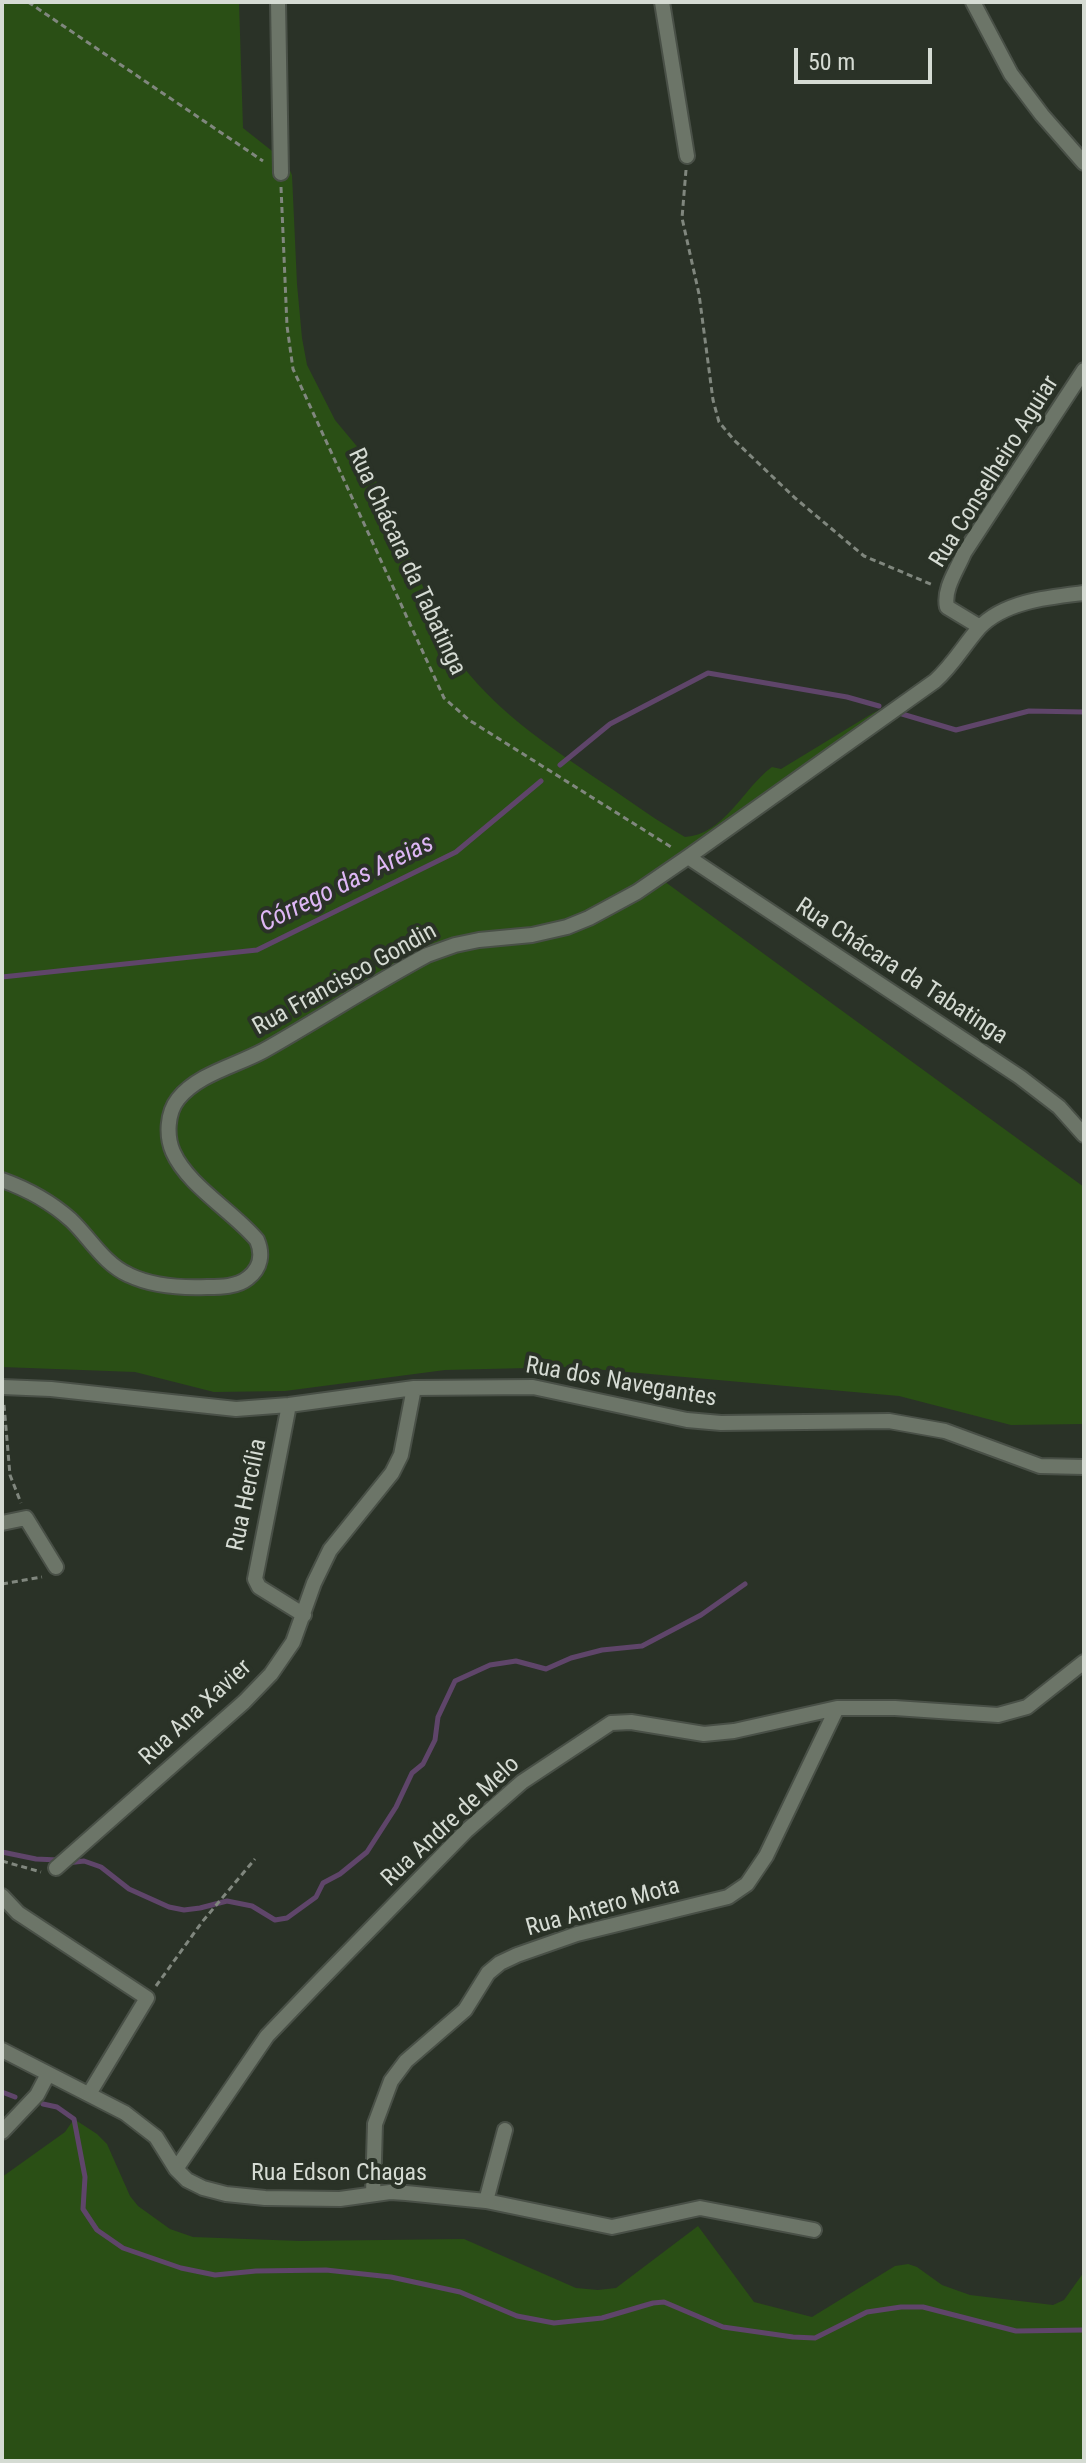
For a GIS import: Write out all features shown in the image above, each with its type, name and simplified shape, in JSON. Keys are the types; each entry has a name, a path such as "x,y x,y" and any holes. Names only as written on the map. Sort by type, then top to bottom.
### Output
{"street":[{"path":"278,2 281,173"},
{"path":"662,2 687,156"},
{"path":"973,2 1011,74 1084,163"},
{"name":"Rua Conselheiro Aguiar","path":"980,627 949,610 945,603 947,591 964,553 1084,370"},
{"name":"Rua Francisco Gondin","path":"2,1180 23,1188 61,1213 127,1275 186,1288 241,1283 251,1277 259,1265 260,1246 252,1233 191,1178 173,1152 168,1133 170,1114 177,1100 209,1076 261,1052 427,955 479,940 532,935 567,927 637,892 935,681 980,627 1001,613 1023,604 1046,597 1084,593"},
{"name":"Rua Chácara da Tabatinga","path":"688,857 1020,1077 1059,1107 1084,1135"},
{"name":"Rua dos Navegantes","path":"3,1387 51,1389 236,1409 414,1388 533,1387 687,1420 721,1423 889,1421 945,1431 1040,1466 1084,1467"},
{"name":"Rua Ana Xavier","path":"60,1864 262,1684 293,1642 314,1583 330,1550 392,1473 401,1455 414,1388"},
{"name":"Rua Hercília","path":"289,1405 255,1579 259,1587 304,1615"},
{"path":"2,1523 26,1518 56,1567"},
{"name":"Rua Andre de Melo","path":"176,2169 267,2036 466,1831 522,1782 616,1721 683,1733 717,1734 837,1708 895,1708 998,1715 1027,1707 1084,1662"},
{"name":"Rua Antero Mota","path":"373,2194 375,2124 391,2081 406,2061 465,2010 488,1973 517,1955 577,1934 728,1897 741,1890 766,1856 837,1708"},
{"path":"2,1896 18,1913 147,1998 89,2094"},
{"name":"Rua Edson Chagas","path":"2,2050 125,2113 156,2137 176,2169 193,2184 239,2196 340,2199 406,2193 486,2201 612,2227 700,2208 814,2230"},
{"path":"2,2132 37,2095 48,2074"},
{"path":"486,2201 505,2130"}],"path":[{"path":"28,2 281,173"},
{"path":"687,156 682,218 699,294 713,400 719,422 795,498 864,556 947,591"},
{"name":"Rua Chácara da Tabatinga","path":"281,173 287,326 293,369 444,698 469,720 688,857"},
{"path":"3,1387 10,1475 26,1518"},
{"path":"2,1584 53,1575 56,1567"},
{"path":"147,1998 255,1859"},
{"path":"2,1861 40,1872 60,1864"}],"green space":[{"path":"2,2 239,2 243,128 286,162 292,175 297,284 307,365 335,420 365,456 452,652 502,709 540,739 685,837 711,828 772,767 781,769 873,713 897,702 657,876 1084,1187 1084,1424 1011,1425 899,1396 571,1367 445,1370 285,1391 214,1392 135,1372 2,1367"},
{"path":"74,2119 107,2144 130,2196 138,2206 170,2229 193,2237 300,2241 464,2239 576,2288 598,2290 616,2288 698,2226 754,2302 812,2317 895,2266 908,2264 917,2267 942,2285 970,2295 1053,2305 1064,2300 1084,2272 1084,2461 2,2461 2,2177 65,2132"}],"waterway":[{"name":"Córrego das Areias","path":"560,765 610,724 708,673 847,697 879,706"},
{"name":"Córrego das Areias","path":"902,714 956,730 1029,711 1084,712"},
{"name":"Córrego das Areias","path":"2,977 257,950 456,852 541,781"},
{"path":"67,1863 84,1861 101,1867 129,1889 169,1907 184,1910 227,1901 252,1906 275,1920 287,1918 316,1897 323,1883 340,1874 367,1852 396,1807 412,1773 423,1764 435,1740 438,1717 455,1681 490,1665 516,1661 546,1669 602,1650 642,1646 701,1615 745,1584"},
{"path":"2,1852 58,1860"},
{"path":"2,2092 15,2097"},
{"path":"43,2104 57,2107 74,2119 85,2177 83,2209 97,2230 123,2248 181,2268 215,2275 326,2270 391,2277 460,2292 517,2316 554,2323 602,2318 664,2302 723,2327 793,2337 815,2338 867,2312 901,2307 923,2307 1016,2331 1084,2330"}]}
